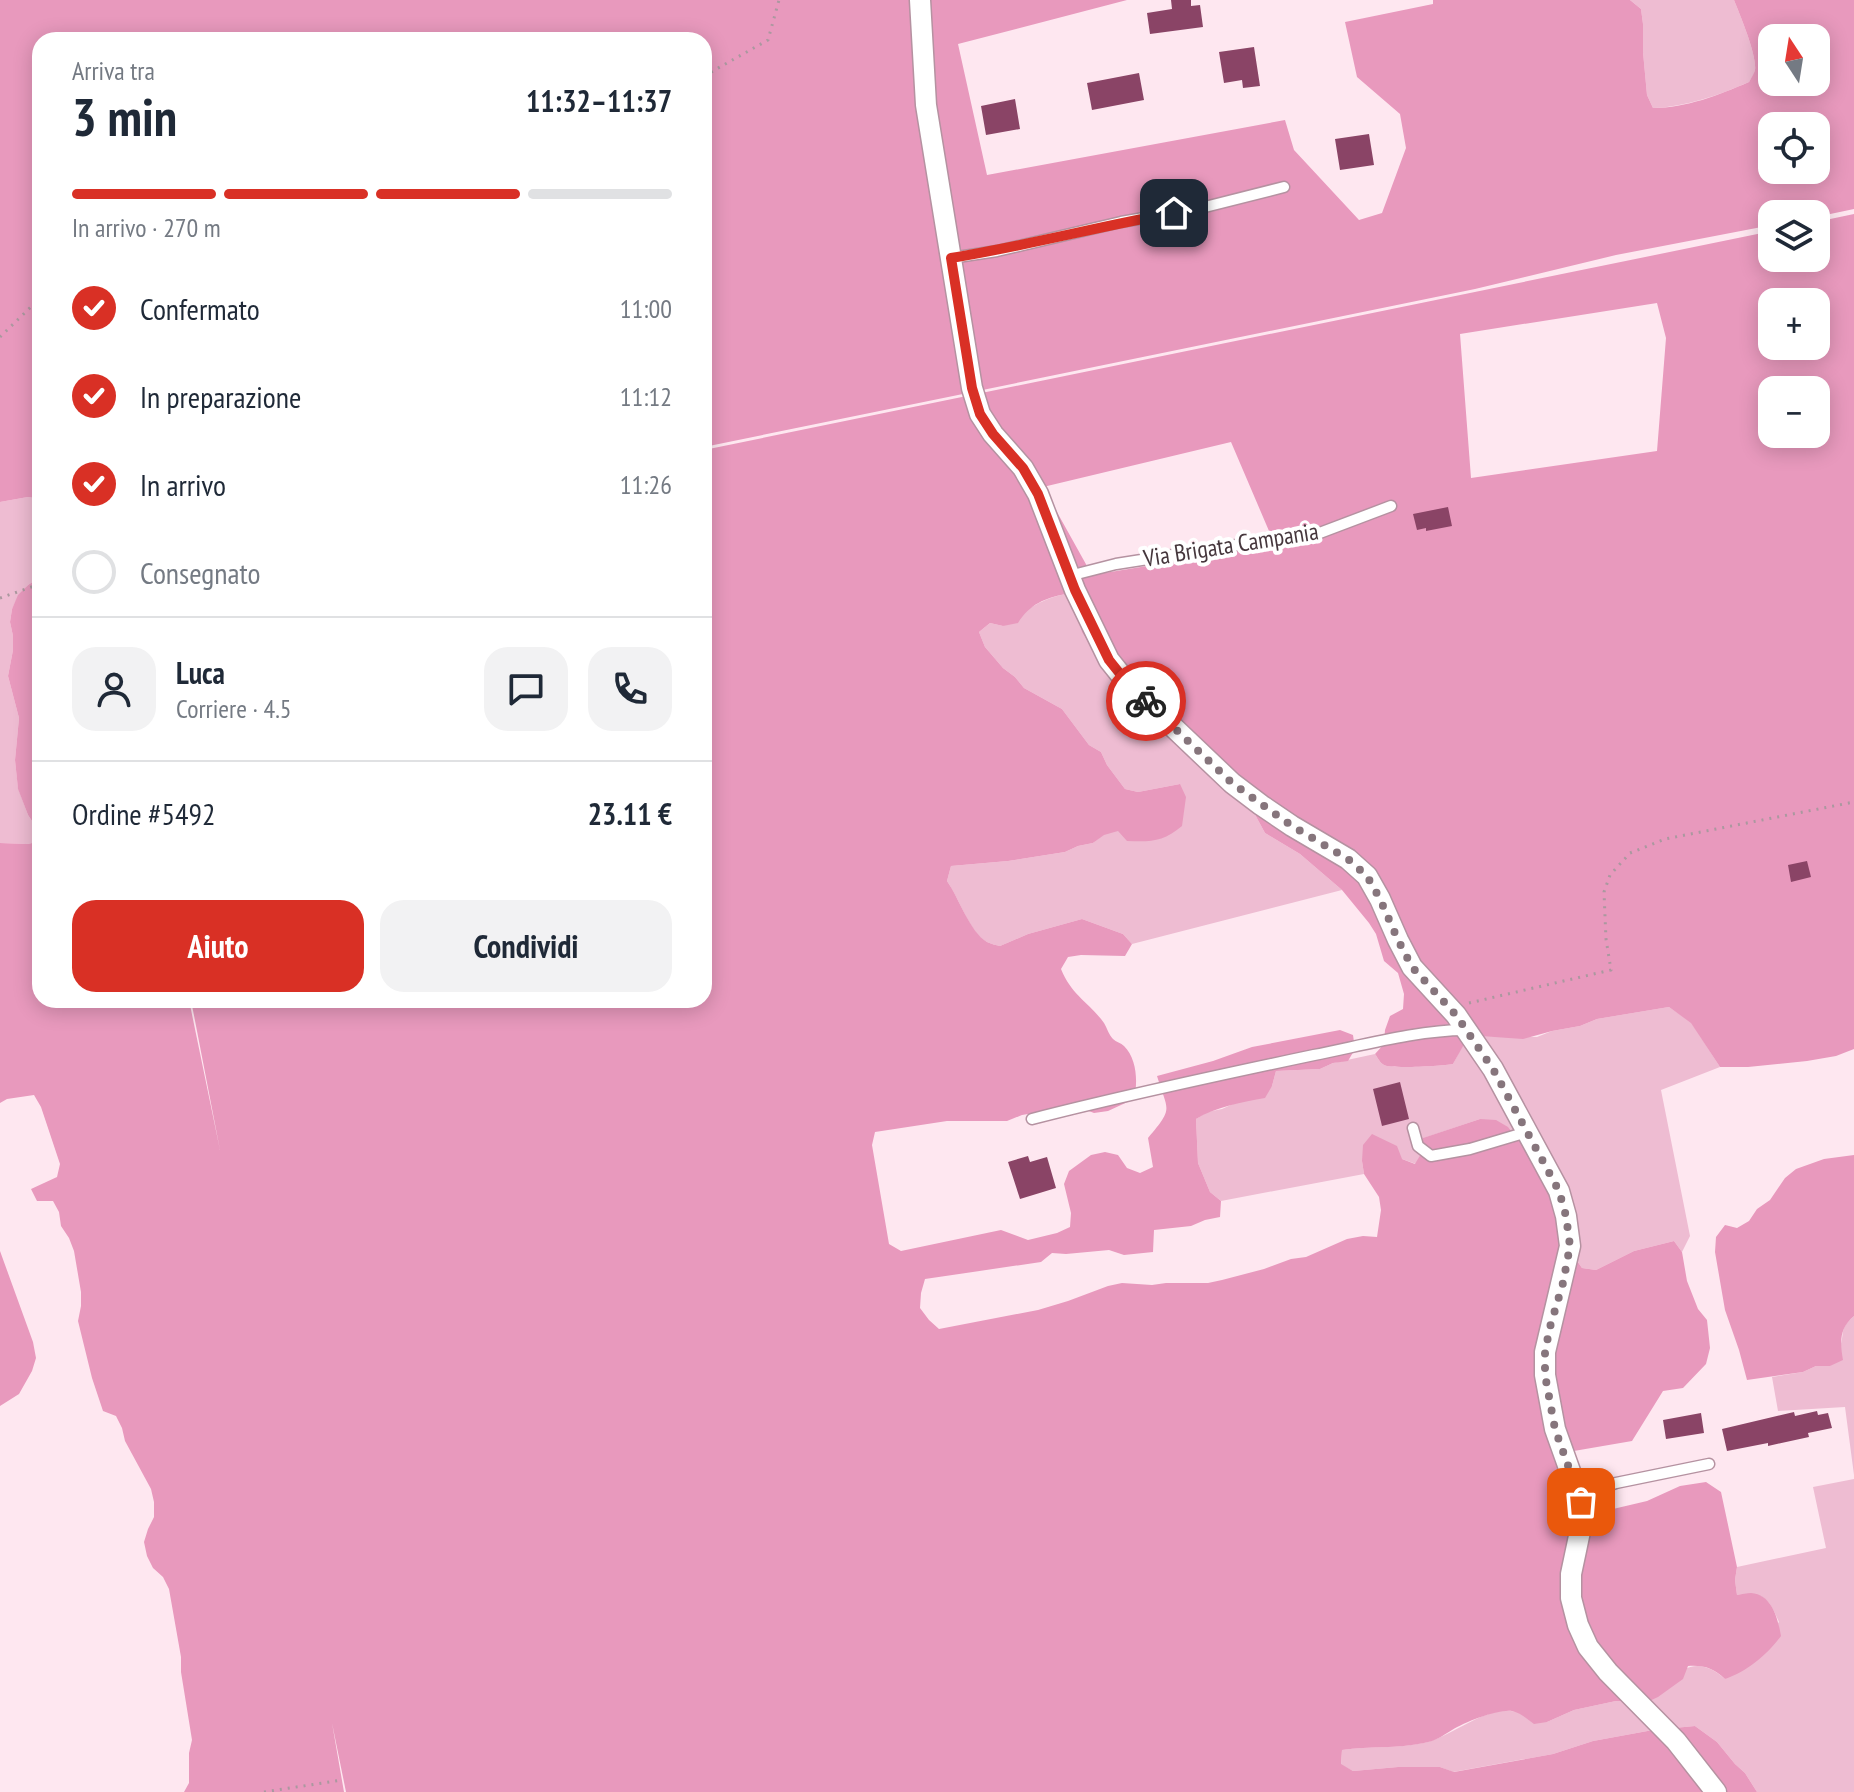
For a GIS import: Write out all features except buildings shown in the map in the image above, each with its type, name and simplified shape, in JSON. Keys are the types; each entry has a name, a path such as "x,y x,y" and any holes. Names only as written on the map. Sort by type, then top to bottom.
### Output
{"street":[{"path":"920,0 926,105 972,388 980,414 1023,468 1038,494 1069,576 1109,660 1129,685 1232,783 1292,826 1348,859 1367,876 1412,967 1450,1008 1493,1069 1559,1191 1570,1246 1545,1352 1545,1375 1555,1429 1581,1502 1582,1522 1571,1574 1571,1598 1578,1625 1588,1647 1608,1672 1676,1741 1716,1792"}],"lane":[{"path":"951,258 1201,208 1284,187"},
{"name":"Via Brigata Campania","path":"1069,576 1116,564 1317,534 1391,506"},
{"path":"1032,1119 1227,1073 1446,1030 1467,1030"},
{"path":"1413,1128 1418,1146 1431,1156 1470,1149 1527,1132"},
{"path":"1579,1495 1616,1483 1709,1464"}],"path":[{"path":"712,72 768,40 779,0"},
{"path":"0,337 32,306"},
{"path":"0,598 32,587"},
{"path":"1450,1008 1611,970 1604,892 1610,875 1630,853 1665,839 1854,802"},
{"path":"264,1792 342,1780"}],"shaded area":[{"path":"0,0 1127,0 958,44 987,175 1285,120 1294,150 1359,220 1382,213 1406,148 1400,114 1357,77 1345,22 1433,4 1433,0 1630,0 1641,9 1647,95 1653,108 1690,103 1749,82 1755,63 1734,0 1854,0 1854,209 1830,214 1830,200 1758,200 1758,228 712,445 712,32 32,32 32,498 0,502"},
{"path":"1630,0 1734,0 1755,63 1749,82 1702,100 1653,108 1647,95 1641,9"},
{"path":"1854,214 1854,1049 1807,1061 1720,1067 1691,1023 1669,1007 1597,1019 1523,1039 1480,1036 1467,1039 1453,1064 1384,1065 1375,1054 1384,1044 1390,1016 1403,1009 1404,994 1398,973 1384,961 1376,934 1369,923 1342,890 1300,854 1265,833 1252,809 1104,667 1082,632 1079,618 1066,594 1039,603 1018,623 1003,626 990,623 979,632 985,647 1024,688 1062,709 1089,745 1101,752 1125,789 1138,792 1180,784 1186,797 1182,826 1156,840 1127,841 1118,831 1065,852 951,866 947,881 975,931 987,942 1000,946 1028,934 1082,919 1123,934 1132,944 1125,956 1068,957 1061,969 1070,986 1132,1057 1136,1085 1134,1099 1108,1111 1094,1113 1081,1108 1052,1110 1007,1121 947,1121 875,1132 872,1145 889,1244 901,1251 1001,1230 1028,1240 1070,1227 1071,1213 1064,1184 1069,1171 1091,1155 1105,1152 1118,1155 1127,1168 1140,1173 1153,1167 1148,1138 1162,1120 1166,1109 1157,1076 1252,1047 1340,1030 1353,1035 1355,1049 1348,1061 1320,1069 1276,1071 1265,1098 1220,1108 1196,1119 1198,1163 1210,1192 1221,1201 1220,1217 1191,1226 1154,1230 1153,1252 1124,1255 1109,1250 1052,1253 1041,1262 925,1279 920,1308 939,1329 1038,1310 1122,1283 1208,1283 1306,1257 1347,1239 1377,1237 1381,1210 1379,1197 1364,1174 1362,1161 1363,1145 1372,1134 1397,1146 1402,1159 1415,1164 1422,1152 1423,1138 1480,1119 1496,1120 1508,1127 1517,1139 1541,1156 1573,1255 1582,1268 1596,1270 1634,1251 1674,1241 1682,1252 1687,1281 1698,1309 1707,1320 1710,1348 1706,1364 1683,1388 1663,1391 1632,1441 1568,1452 1579,1517 1647,1501 1680,1486 1706,1482 1721,1492 1737,1567 1737,1595 1751,1593 1764,1598 1776,1615 1781,1636 1756,1662 1733,1676 1725,1679 1708,1668 1688,1666 1683,1679 1645,1703 1616,1701 1574,1710 1547,1722 1534,1724 1515,1712 1499,1712 1465,1723 1428,1742 1342,1750 1341,1764 1353,1771 1440,1767 1454,1772 1553,1754 1593,1741 1695,1726 1717,1742 1745,1773 1757,1792 346,1792 332,1723 344,1792 184,1792 189,1783 192,1740 169,1589 163,1577 153,1568 144,1542 154,1517 151,1489 125,1441 116,1416 103,1411 92,1378 78,1321 81,1292 74,1251 61,1226 59,1212 53,1201 37,1201 31,1189 57,1177 60,1164 41,1107 34,1095 0,1103 0,843 32,843 32,1008 191,1008 220,1150 193,1008 712,1008 712,448 1758,234 1758,272 1830,272 1830,219","holes":["1657,303 1666,338 1657,451 1471,478 1460,334","1231,442 1275,545 1092,575 1043,487"]},
{"path":"32,498 32,582 19,595 12,609 13,650 8,676 19,718 15,760 18,788 32,821 32,843 28,844 0,843 0,502"},
{"path":"32,582 32,821 18,789 15,760 19,718 8,676 13,650 12,609 18,595"},
{"path":"1066,594 1252,809 1265,833 1300,854 1342,890 1132,944 1123,934 1082,919 1028,934 1000,946 981,937 947,881 951,866 1065,852 1093,843 1104,834 1118,830 1180,784 1138,792 1125,789 1101,752 1089,745 1062,709 1024,688 985,647 979,632 990,623 1003,626 1041,602"},
{"path":"1669,1007 1691,1022 1720,1067 1661,1090 1690,1236 1682,1252 1674,1241 1634,1251 1596,1270 1582,1268 1480,1119 1424,1138 1416,1164 1402,1159 1362,1161 1364,1174 1221,1201 1210,1192 1198,1163 1196,1119 1272,1086 1276,1071 1320,1069 1375,1054 1389,1066 1453,1064 1466,1039 1480,1036 1537,1037 1597,1019"},
{"path":"1854,1155 1854,1316 1842,1336 1843,1360 1803,1372 1747,1380 1725,1310 1715,1252 1716,1237 1725,1225 1737,1228 1749,1221 1796,1169 1824,1159"},
{"path":"0,1251 36,1358 19,1394 0,1406"},
{"path":"1854,1316 1854,1475 1845,1407 1778,1411 1772,1377 1803,1372 1816,1366 1830,1366 1840,1347 1844,1327"},
{"path":"1854,1479 1854,1792 1757,1792 1745,1773 1717,1742 1695,1726 1593,1741 1553,1754 1453,1772 1440,1767 1353,1771 1341,1765 1342,1750 1423,1743 1500,1711 1515,1712 1547,1722 1574,1710 1616,1701 1645,1703 1673,1677 1691,1667 1702,1666 1725,1679 1779,1622 1764,1598 1754,1594 1737,1595 1737,1567 1826,1548 1813,1487"}],"way so far":[{"path":"1146,701 1232,783 1292,826 1348,859 1367,876 1412,967 1456,1015 1493,1069 1559,1191 1566,1216 1570,1246 1545,1352 1545,1375 1555,1429 1581,1502"}],"route":[{"path":"1146,701 1109,660 1075,590 1038,494 1023,468 980,414 972,388 951,258 1174,213"}]}
